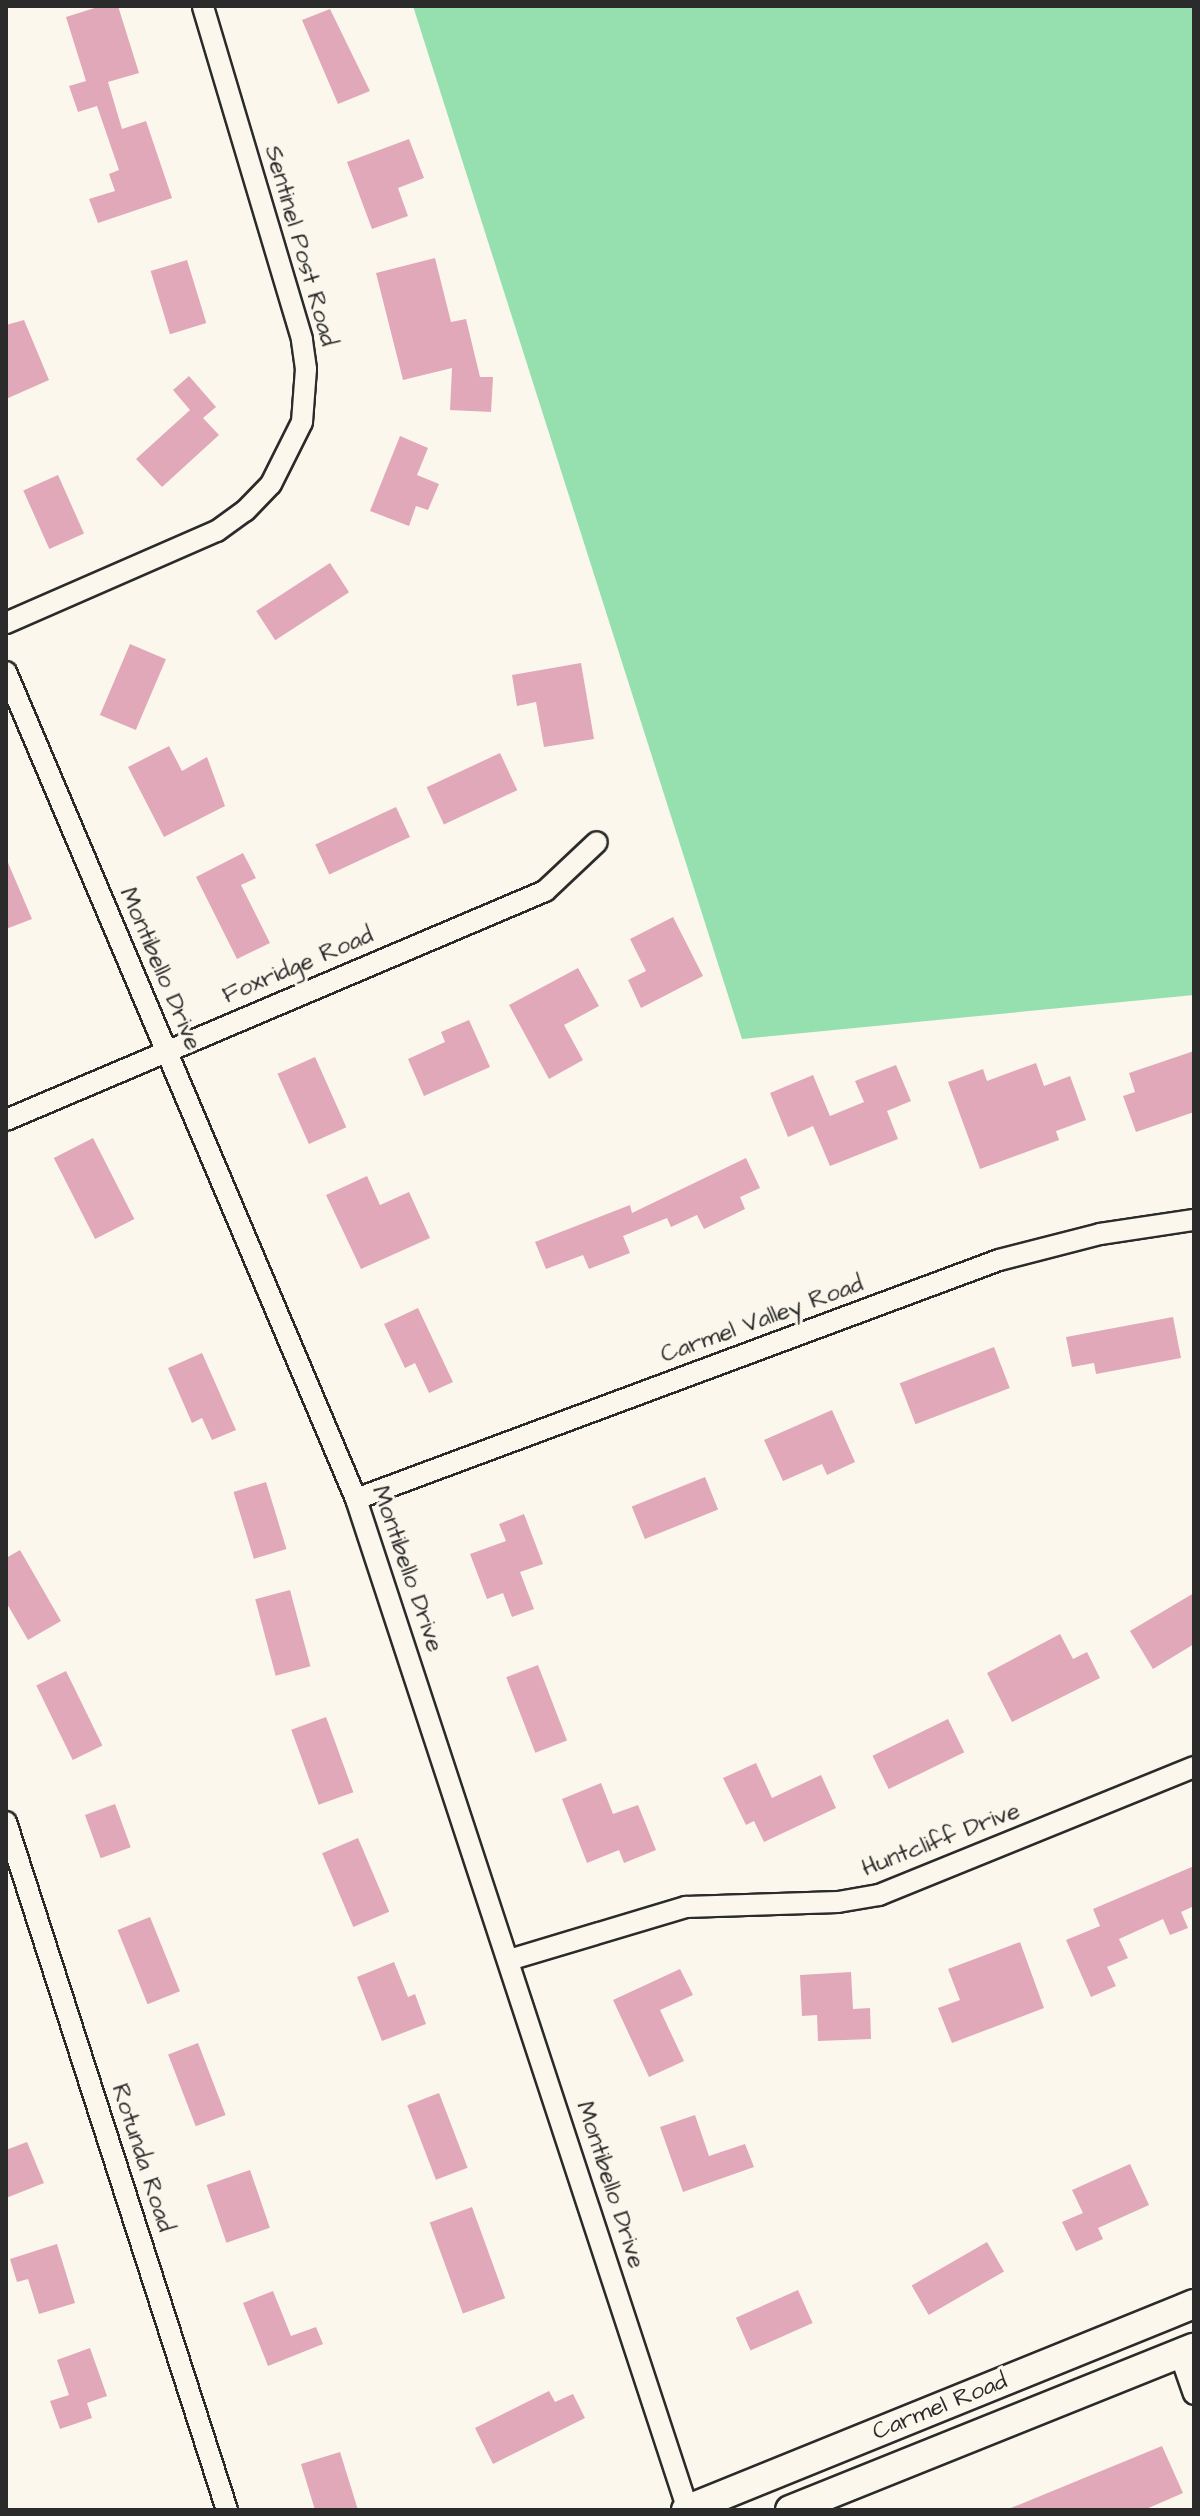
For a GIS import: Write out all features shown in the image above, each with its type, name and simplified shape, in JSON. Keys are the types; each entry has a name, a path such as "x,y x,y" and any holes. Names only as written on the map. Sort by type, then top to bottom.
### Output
{"main road":[{"name":"Carmel Road","path":"687,2510 1194,2304"},
{"name":"Carmel Road","path":"790,2510 1187,2351"}],"street":[{"name":"Sentinel Post Road","path":"6,623 217,531 245,511 271,484 302,422 306,369 302,339 203,6"},
{"name":"Montibello Drive","path":"6,672 356,1499 687,2510"},
{"name":"Foxridge Road","path":"6,1120 545,891 567,875 597,842"},
{"name":"Carmel Valley Road","path":"356,1499 999,1260 1100,1234 1194,1220"},
{"name":"Huntcliff Drive","path":"509,1960 686,1907 736,1901 838,1902 879,1895 1194,1767"},
{"name":"Rotunda Road","path":"6,1822 227,2510"},
{"path":"1187,2351 1194,2394"}],"green space":[{"path":"413,6 1194,6 1194,995 742,1039"}],"building":[{"path":"101,6 118,6 139,73 108,82 122,129 146,121 172,198 98,223 89,199 115,191 109,174 119,170 97,106 78,112 69,86 86,81 66,17"},
{"path":"330,9 370,91 338,104 302,20"},
{"path":"409,139 424,178 398,188 408,216 372,229 347,162"},
{"path":"435,258 451,322 466,319 480,377 493,377 491,412 450,410 452,368 403,380 376,273"},
{"path":"187,260 206,323 170,334 151,271"},
{"path":"24,320 49,380 6,399 6,325"},
{"path":"189,376 216,407 203,418 219,435 162,487 136,459 190,410 173,390"},
{"path":"400,436 428,448 417,475 439,484 428,510 416,506 409,526 370,511"},
{"path":"58,475 84,533 49,549 23,490"},
{"path":"330,563 349,592 275,640 256,611"},
{"path":"130,644 166,659 136,730 100,715"},
{"path":"581,663 594,739 544,747 536,702 517,706 512,675"},
{"path":"169,746 182,771 207,757 225,806 164,837 128,767"},
{"path":"500,753 517,790 444,824 427,787"},
{"path":"396,807 410,837 329,875 315,845"},
{"path":"243,853 256,878 241,885 270,943 237,959 196,877"},
{"path":"6,858 32,919 6,929"},
{"path":"673,917 703,976 641,1008 628,980 646,971 630,939"},
{"path":"578,968 599,1006 564,1025 583,1060 549,1079 509,1005"},
{"path":"469,1020 490,1067 424,1096 408,1059 445,1042 441,1032"},
{"path":"1194,1051 1194,1112 1136,1132 1123,1096 1135,1092 1129,1073"},
{"path":"315,1057 346,1127 309,1144 278,1074"},
{"path":"1036,1063 1044,1086 1070,1076 1086,1120 1056,1131 1059,1140 980,1169 948,1082 983,1069 987,1081"},
{"path":"896,1065 911,1101 887,1111 898,1139 830,1166 813,1126 788,1137 770,1093 813,1075 830,1116 864,1102 855,1081"},
{"path":"93,1138 134,1219 95,1239 54,1158"},
{"path":"746,1158 760,1188 740,1197 745,1209 704,1229 697,1215 671,1227 667,1218 623,1236 630,1253 589,1269 583,1255 546,1269 535,1242 630,1205 632,1213"},
{"path":"367,1176 380,1205 409,1192 430,1238 361,1269 326,1195"},
{"path":"418,1308 453,1382 429,1393 415,1363 405,1368 384,1324"},
{"path":"1173,1317 1181,1358 1096,1374 1094,1363 1072,1367 1066,1337"},
{"path":"994,1347 1010,1388 915,1424 900,1383"},
{"path":"202,1353 236,1430 212,1440 202,1418 192,1423 168,1368"},
{"path":"832,1410 855,1462 827,1475 822,1464 783,1481 764,1440"},
{"path":"705,1477 718,1509 645,1539 632,1507"},
{"path":"266,1482 286,1549 254,1559 233,1492"},
{"path":"524,1514 543,1564 520,1572 534,1609 512,1617 503,1593 487,1599 470,1554 506,1541 499,1524"},
{"path":"20,1550 61,1621 28,1640 6,1602 6,1558"},
{"path":"290,1590 310,1666 276,1676 255,1599"},
{"path":"1194,1593 1194,1644 1153,1669 1130,1631"},
{"path":"1060,1634 1073,1659 1087,1652 1100,1678 1012,1722 987,1673"},
{"path":"538,1665 567,1741 535,1753 506,1677"},
{"path":"66,1671 102,1746 73,1760 36,1685"},
{"path":"326,1717 353,1792 319,1805 291,1730"},
{"path":"948,1719 964,1752 889,1789 873,1756"},
{"path":"756,1763 772,1798 821,1775 836,1808 764,1842 754,1821 746,1825 723,1778"},
{"path":"601,1783 613,1814 638,1805 656,1850 624,1863 619,1850 587,1863 562,1799"},
{"path":"115,1804 131,1847 101,1858 85,1815"},
{"path":"358,1838 389,1912 353,1927 322,1853"},
{"path":"1194,1866 1194,1906 1181,1912 1188,1928 1170,1935 1163,1919 1119,1939 1128,1958 1107,1967 1116,1986 1091,1997 1066,1940 1100,1926 1093,1909"},
{"path":"150,1917 180,1991 148,2004 118,1930"},
{"path":"1020,1942 1044,2008 952,2043 938,2008 960,2000 948,1969"},
{"path":"394,1962 408,1997 415,1994 426,2024 382,2041 357,1977"},
{"path":"680,1969 693,1995 660,2010 684,2061 649,2077 613,2000"},
{"path":"851,1972 853,2009 870,2008 871,2039 818,2041 817,2015 802,2016 800,1975"},
{"path":"198,2043 226,2115 196,2126 168,2054"},
{"path":"439,2093 468,2168 436,2180 407,2105"},
{"path":"695,2115 709,2156 745,2144 754,2167 683,2192 660,2127"},
{"path":"27,2142 44,2183 6,2198 6,2150"},
{"path":"1130,2164 1149,2205 1098,2228 1103,2239 1076,2251 1062,2222 1083,2213 1072,2190"},
{"path":"250,2170 270,2228 226,2243 207,2185"},
{"path":"472,2207 505,2298 463,2314 430,2222"},
{"path":"987,2242 1004,2271 929,2315 912,2286"},
{"path":"57,2244 75,2303 39,2314 28,2279 17,2282 10,2259"},
{"path":"798,2290 813,2323 751,2351 736,2318"},
{"path":"273,2291 291,2336 316,2327 323,2344 268,2366 243,2303"},
{"path":"90,2348 107,2396 87,2403 92,2418 60,2429 50,2401 69,2395 57,2360"},
{"path":"549,2391 555,2402 573,2394 585,2418 493,2464 475,2428"},
{"path":"1162,2446 1183,2493 1144,2510 1006,2510"},
{"path":"340,2452 358,2510 315,2510 301,2464"}]}
